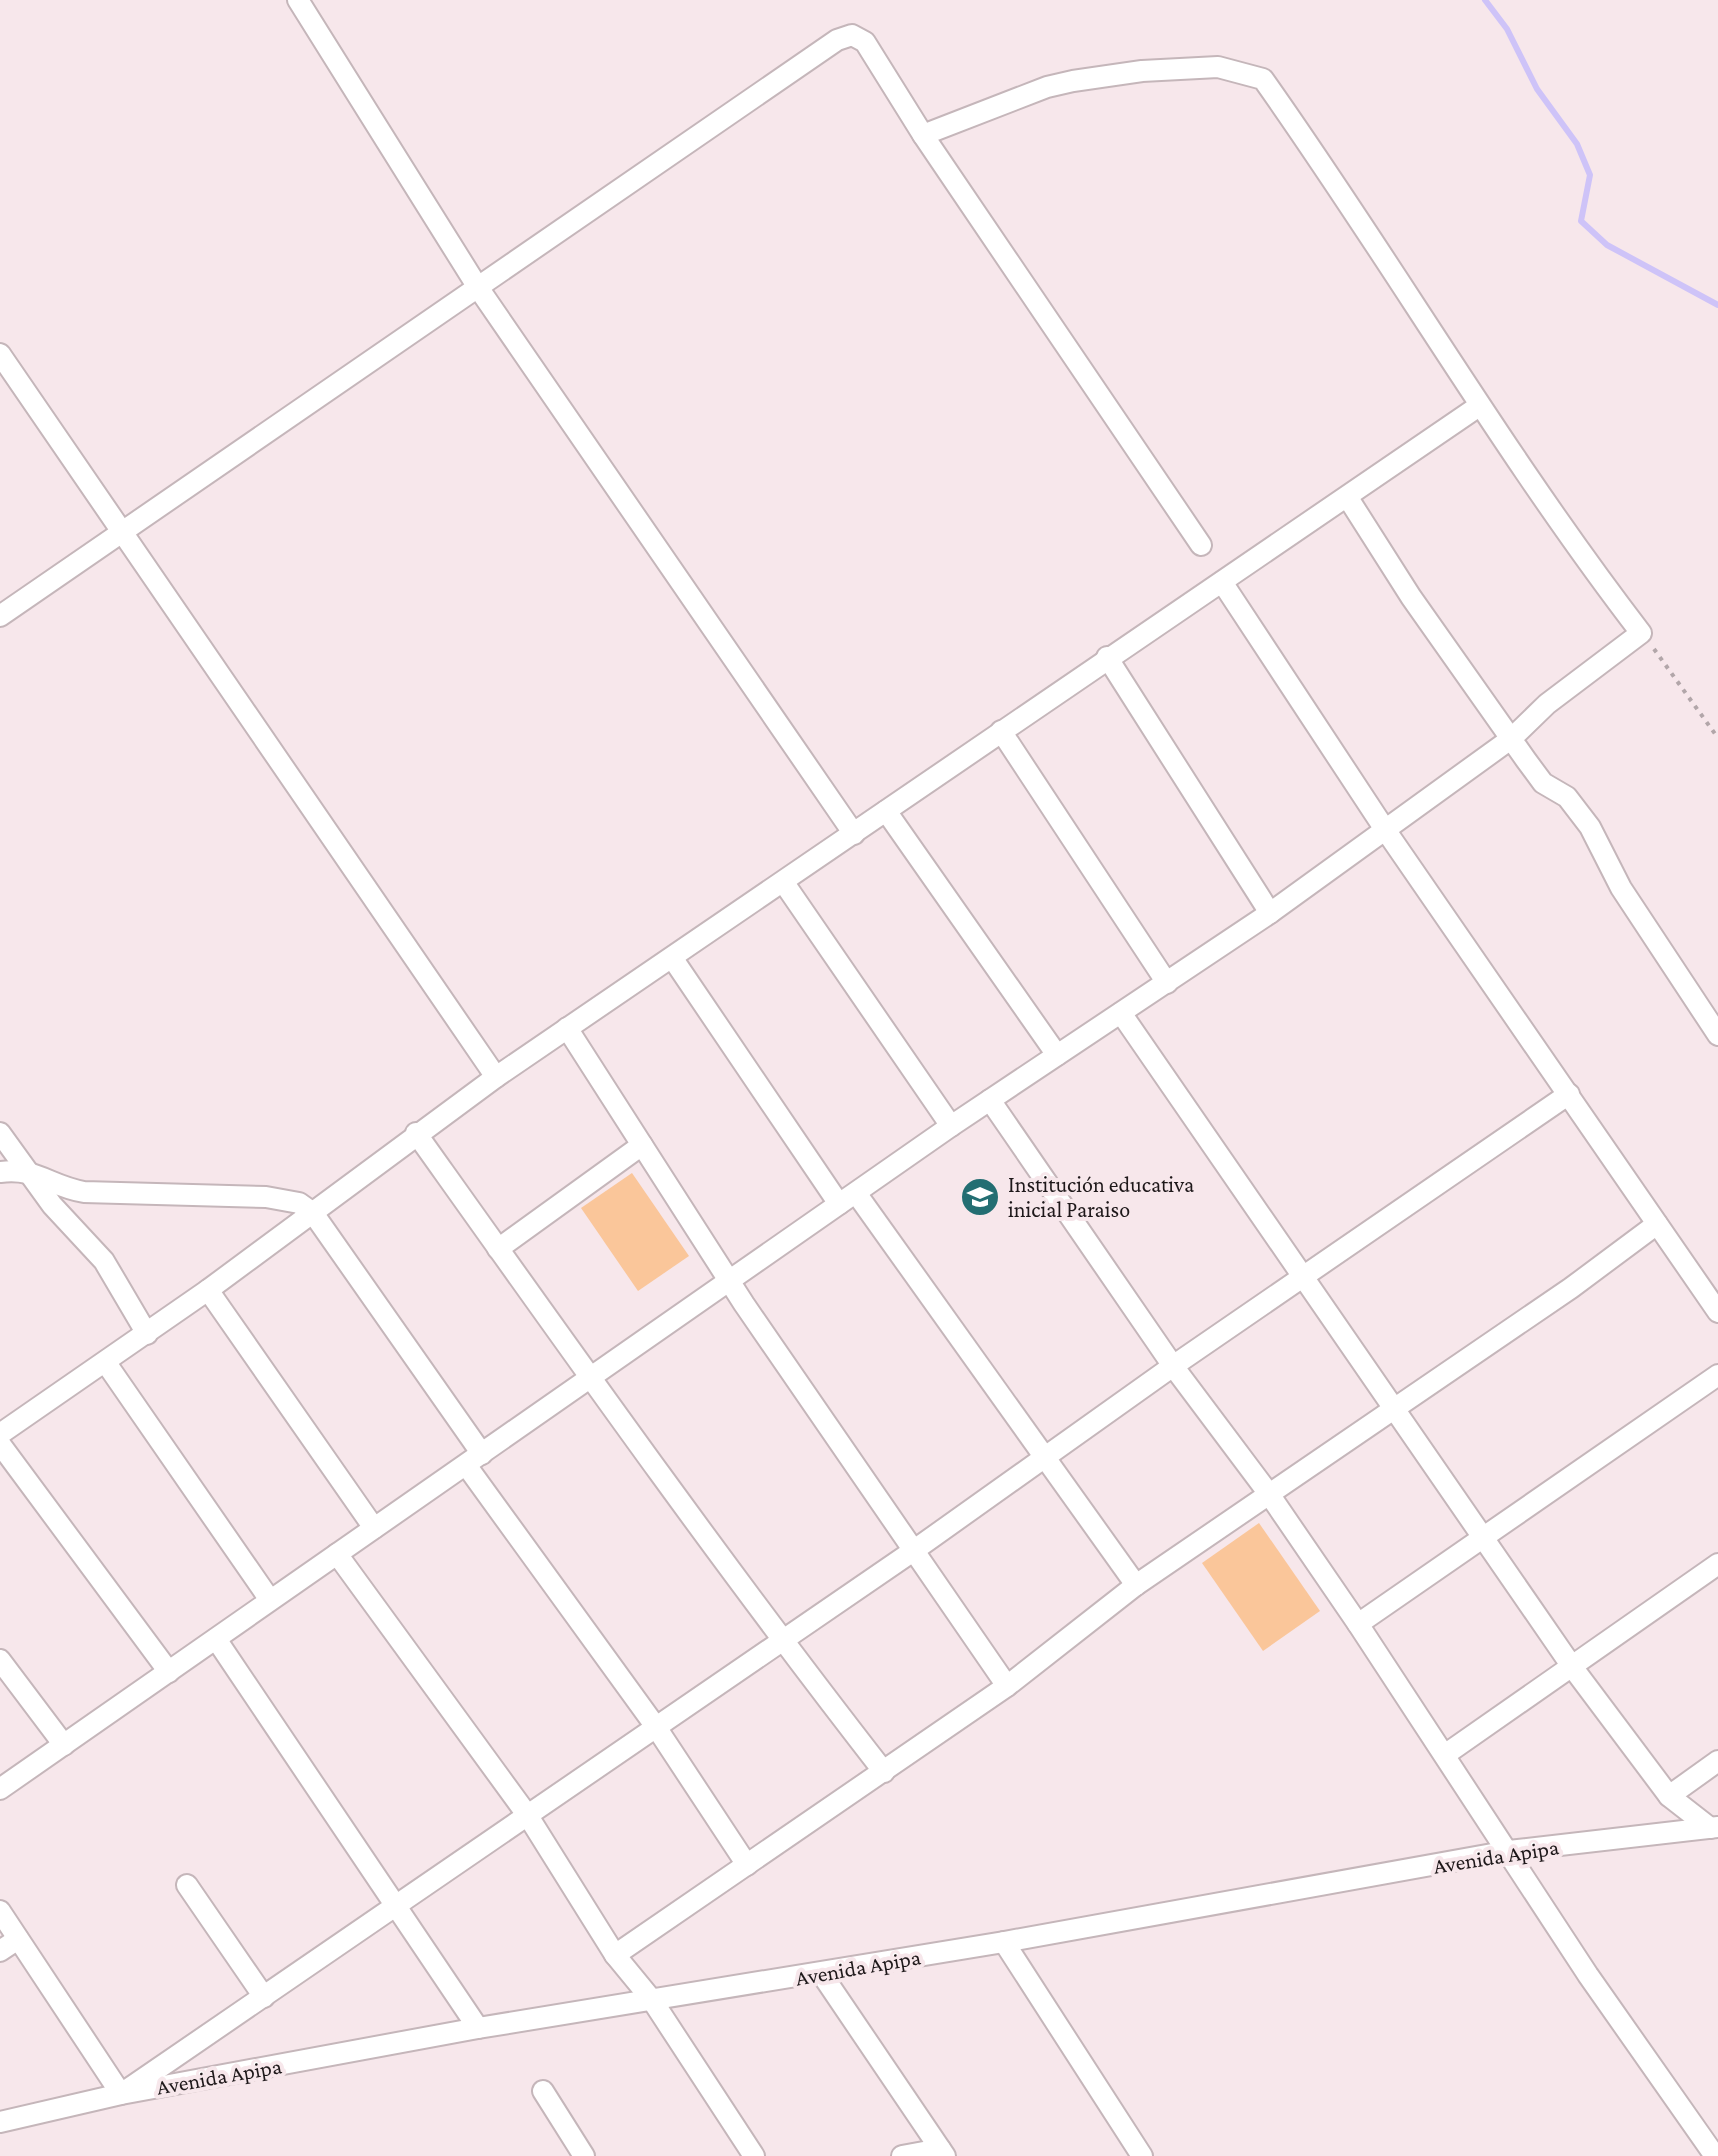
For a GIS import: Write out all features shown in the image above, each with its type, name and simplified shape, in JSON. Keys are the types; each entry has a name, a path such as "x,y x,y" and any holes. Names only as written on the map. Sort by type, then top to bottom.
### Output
{"street":[{"path":"298,0 477,286 854,834"},
{"path":"0,616 837,40 852,35 865,42 923,135 1201,545"},
{"path":"0,1789 951,1126 1270,913 1512,738 1547,704 1641,633 1571,541 1479,406 1386,258 1263,79 1218,67 1142,71 1073,81 1047,87 923,135"},
{"path":"0,354 496,1077"},
{"path":"0,1434 147,1334 496,1077 784,883 1107,657 1348,498 1479,406"},
{"path":"1348,498 1411,597 1543,783 1567,797 1590,827 1621,888 1718,1035"},
{"path":"1222,582 1384,828 1718,1312"},
{"path":"1107,657 1270,913"},
{"path":"1001,731 1167,983"},
{"path":"886,811 1057,1055"},
{"path":"784,883 951,1126"},
{"path":"673,959 848,1199 1046,1458 1136,1585"},
{"path":"1121,1013 1396,1406 1573,1668 1669,1796 1714,1828"},
{"path":"567,1028 730,1281 1007,1686"},
{"path":"0,1911 121,2094 913,1551 1173,1366 1569,1094"},
{"path":"990,1100 1173,1366 1269,1494 1446,1754 1588,1975 1717,2156"},
{"path":"0,1133 24,1168 104,1261 147,1334"},
{"path":"416,1133 590,1380 781,1639 884,1772"},
{"path":"498,1249 642,1145"},
{"path":"0,1172 24,1168 60,1188 84,1192 266,1197 299,1203 313,1213 747,1865"},
{"path":"615,1955 1007,1686 1136,1585 1571,1288 1657,1224"},
{"path":"208,1290 374,1528"},
{"path":"106,1363 270,1600"},
{"path":"1358,1624 1718,1375"},
{"path":"0,1444 169,1672"},
{"path":"337,1554 528,1816 615,1955 652,2000 754,2156"},
{"path":"1446,1754 1718,1564"},
{"path":"216,1639 478,2028"},
{"path":"0,1660 64,1745"},
{"path":"1669,1796 1718,1761"},
{"name":"Avenida Apipa","path":"0,2122 121,2094 478,2028 1004,1942 1509,1851 1714,1828"},
{"path":"187,1885 264,1997"},
{"path":"0,1951 18,1939"},
{"path":"1004,1942 1142,2156"},
{"path":"821,1973 942,2153 902,2156"},
{"path":"543,2091 584,2156"}],"path":[{"path":"1641,633 1718,738"}],"shaded area":[{"path":"632,1173 689,1256 638,1291 581,1208"},
{"path":"1259,1523 1320,1611 1263,1651 1202,1563"}],"waterway":[{"path":"1485,0 1507,29 1537,89 1577,144 1590,175 1581,221 1607,245 1718,305"}],"place":[{"name":"Institución educativa inicial Paraiso","path":"980,1197"}]}
